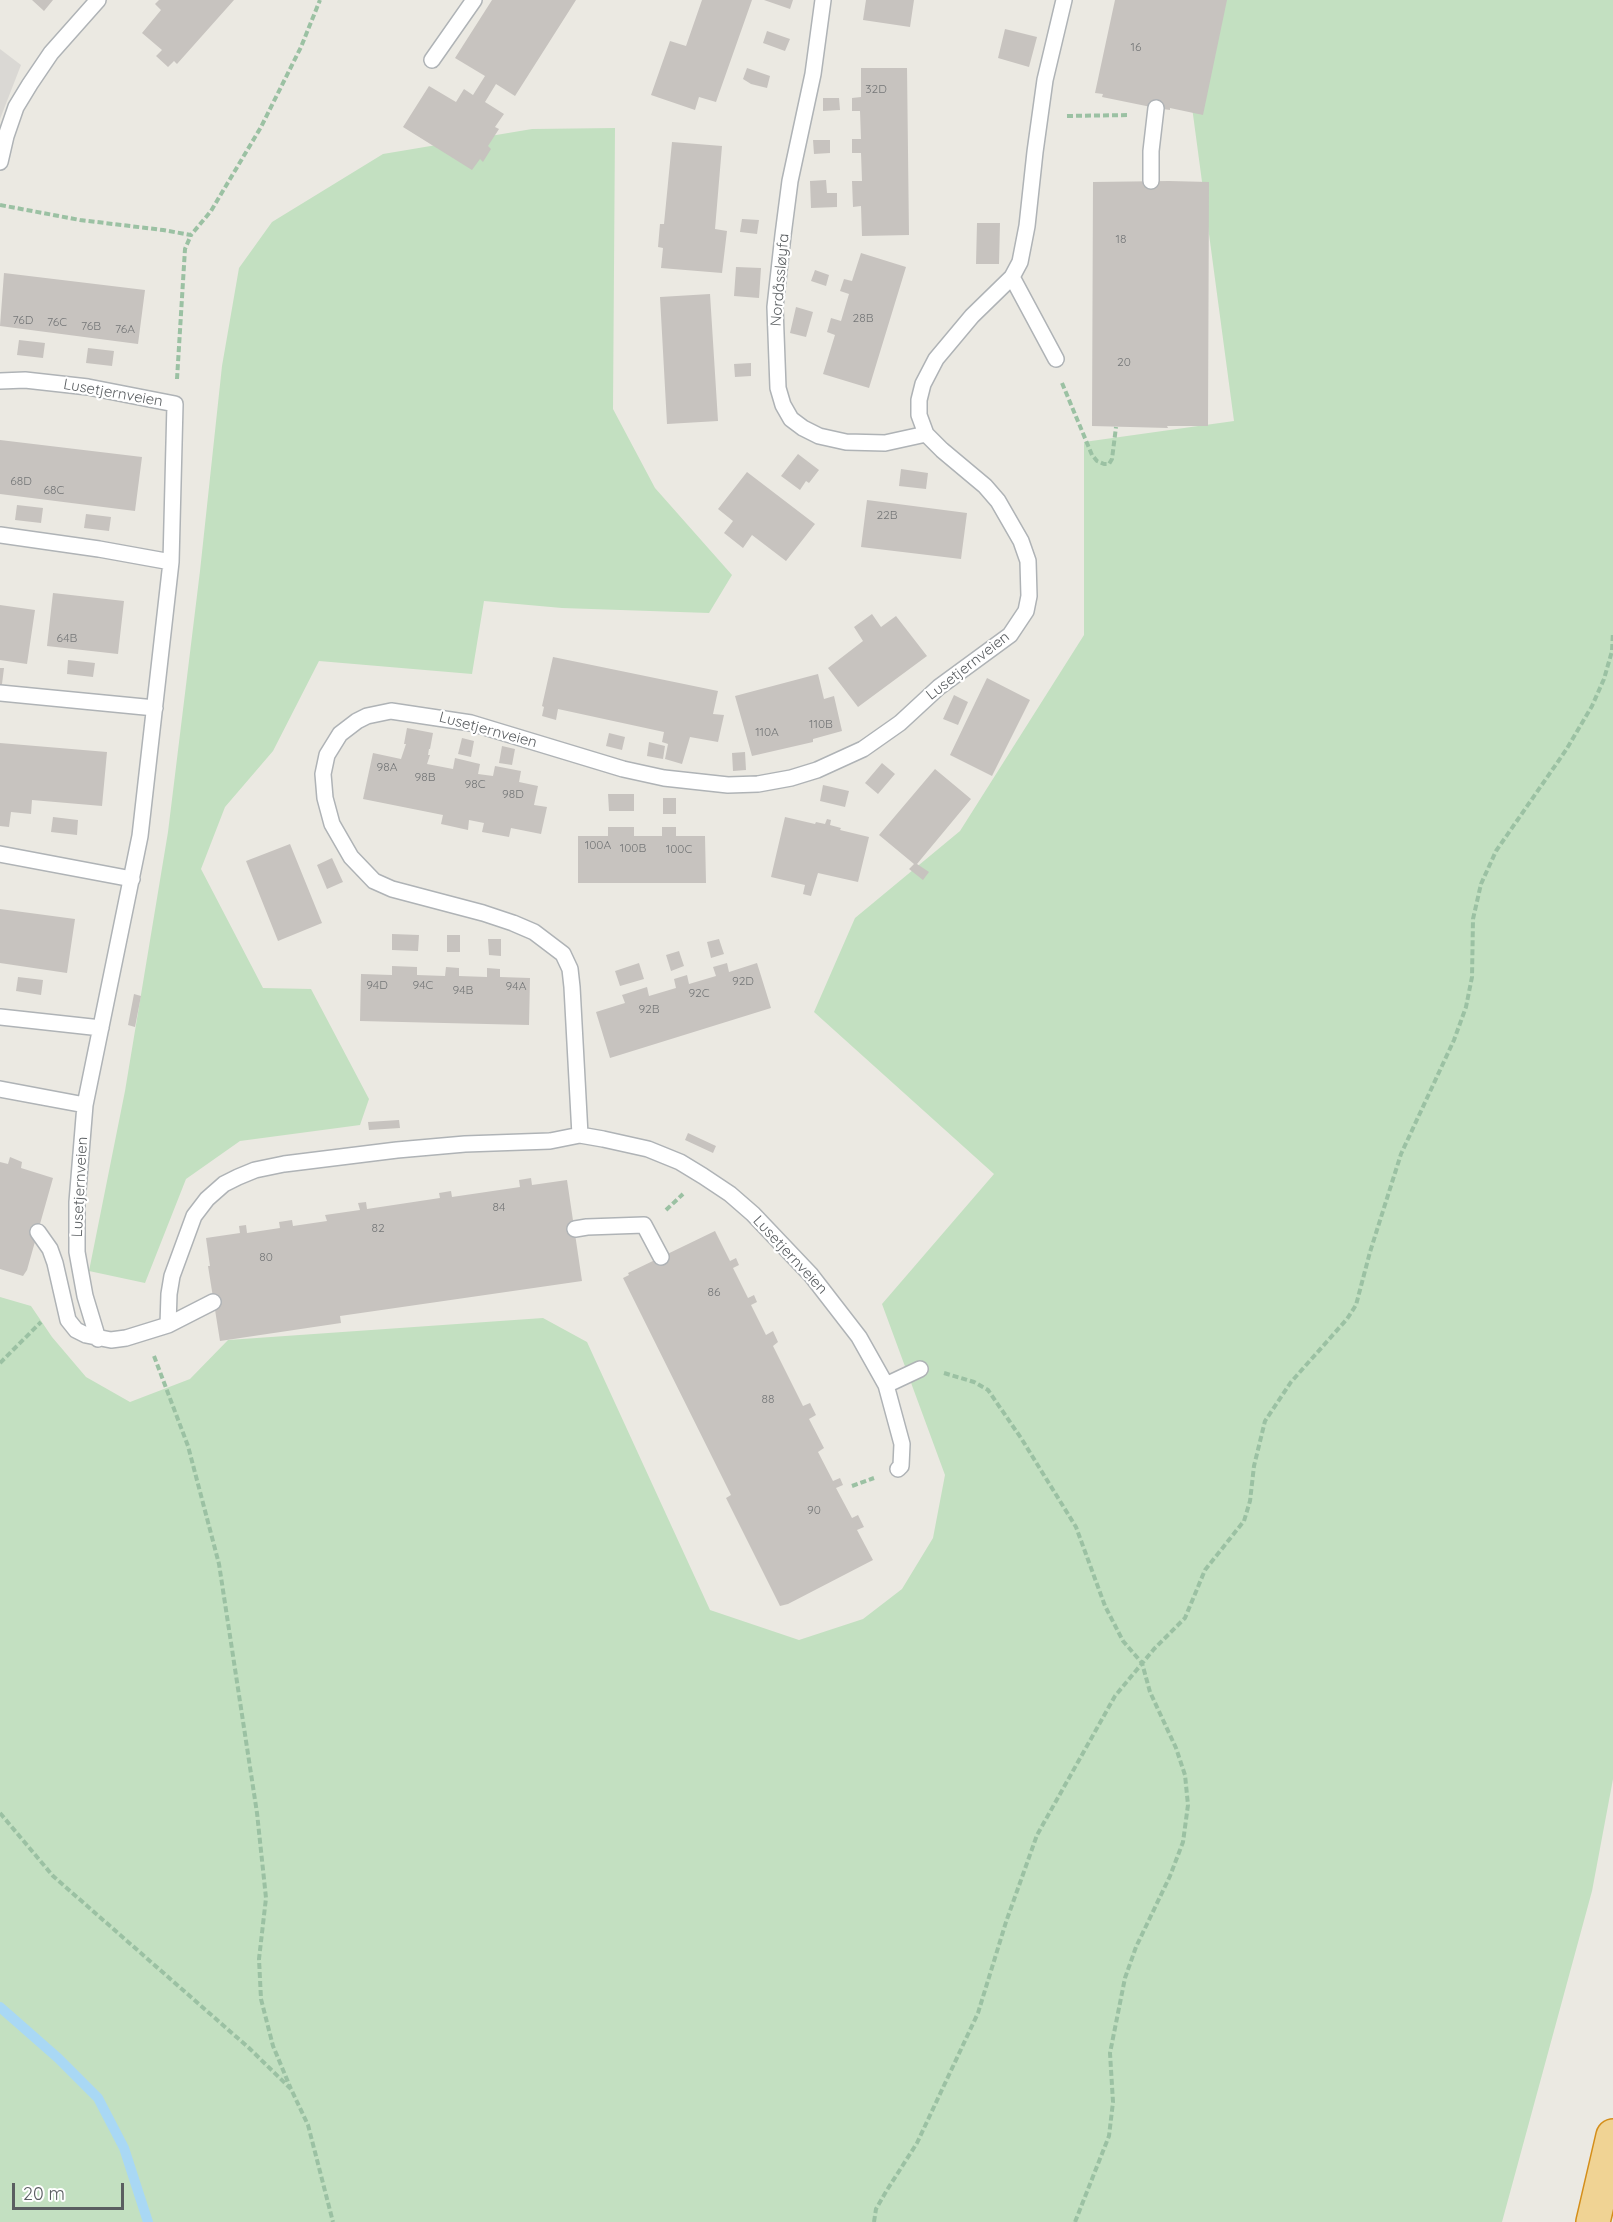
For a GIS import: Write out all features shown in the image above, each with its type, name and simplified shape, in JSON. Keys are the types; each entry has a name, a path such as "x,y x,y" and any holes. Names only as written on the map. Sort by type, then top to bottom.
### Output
{"highway":[{"path":"1593,2222 1613,2136"}],"lane":[{"path":"0,162 16,107 51,53 98,0"},
{"path":"432,60 474,0"},
{"name":"Nordåssløyfa","path":"823,0 813,74 790,181 783,235 775,307 778,388 783,405 791,419 802,428 819,436 853,443 885,443 926,434"},
{"path":"926,434 919,415 919,400 929,369 972,316 1012,277 1020,262 1039,115 1064,0"},
{"path":"1151,181 1151,151 1156,108"},
{"path":"1012,277 1056,359"},
{"name":"Lusetjernveien","path":"0,381 25,380 88,387 175,404 171,562 140,836 85,1105 77,1202 77,1252 85,1296 98,1338"},
{"name":"Lusetjernveien","path":"580,1135 572,987 570,969 563,954 534,932 513,923 392,889 374,881 359,867 344,847 332,824 325,798 323,774 327,754 340,734 357,721 391,711 471,723 623,769 664,778 729,785 758,784 791,778 854,754 878,740 939,687 1004,640 1019,624 1026,612 1030,579 1028,561 1009,518 985,486 926,434"},
{"path":"0,535 171,562"},
{"path":"0,693 155,708"},
{"path":"0,854 132,879"},
{"path":"0,1017 101,1028"},
{"path":"0,1089 85,1105"},
{"name":"Lusetjernveien","path":"168,1325 172,1276 194,1216 207,1199 224,1184 238,1177 255,1170 326,1158 465,1144 550,1141 580,1135 648,1149 680,1162 730,1194 753,1214 811,1275 859,1337 886,1385 902,1444 901,1466 898,1469"},
{"path":"575,1229 644,1226 660,1257"},
{"path":"38,1232 50,1249 68,1320 76,1330 98,1338 126,1338 168,1325 213,1302"},
{"path":"886,1385 920,1369"}],"path":[{"path":"175,404 185,249 191,236 211,211 261,128 301,47 320,0"},
{"path":"1039,115 1111,115"},
{"path":"0,205 80,220 163,230 191,236"},
{"path":"1056,359 1062,382 1092,455 1097,461 1109,464 1112,459 1116,427"},
{"path":"874,2222 876,2209 918,2143 978,2013 1006,1922 1037,1835 1115,1696 1142,1663 1185,1618 1205,1570 1244,1521 1265,1421 1291,1382 1347,1319 1356,1305 1401,1154 1454,1040 1466,1007 1472,977 1473,919 1481,884 1496,851 1566,750 1592,706 1604,679 1612,651 1613,632"},
{"path":"644,1226 666,1210 703,1176"},
{"path":"0,1363 63,1300"},
{"path":"145,1333 188,1446 219,1564 257,1813 266,1898 259,1959 261,1999 273,2046 308,2125 333,2222"},
{"path":"920,1369 959,1376 974,1382 988,1390 998,1402 1076,1527 1105,1606 1123,1641 1142,1663 1150,1692 1176,1748 1185,1775 1188,1805 1183,1842 1170,1876 1136,1947 1125,1978 1110,2053 1113,2102 1109,2136 1075,2222"},
{"path":"0,1813 53,1876 249,2048 291,2089"}],"shaded area":[{"path":"0,49 21,65 0,119"}],"green space":[{"path":"1215,0 1613,0 1613,1779 1592,1891 1502,2222 0,2222 0,1297 31,1306 52,1337 86,1377 130,1402 190,1379 228,1340 543,1318 587,1342 710,1610 799,1640 863,1619 902,1589 933,1538 945,1475 882,1304 994,1174 814,1012 855,918 960,831 1084,635 1084,442 1234,421 1192,107"},
{"path":"615,128 613,409 655,488 732,575 709,613 562,608 484,601 472,674 319,661 273,751 225,807 201,869 263,988 311,989 369,1099 360,1125 240,1141 186,1179 145,1283 89,1271 125,1091 168,832 222,366 239,268 272,222 383,154 532,129"}],"building":[{"path":"32,0 53,0 44,11"},
{"path":"159,0 234,0 177,64 174,61 168,67 156,56 162,50 142,33 161,10 155,4"},
{"path":"492,0 576,0 515,96 496,84 485,102 504,114 495,127 499,129 488,146 491,149 483,162 480,159 472,170 403,127 429,86 456,102 464,89 473,95 485,76 455,58"},
{"path":"702,0 752,0 716,102 699,97 695,110 651,95 670,41 686,46"},
{"path":"764,0 793,0 790,9"},
{"path":"866,0 914,0 910,27 863,20"},
{"path":"1115,0 1227,0 1203,115 1102,97 1103,94 1095,93"},
{"path":"1005,29 1037,37 1029,67 998,58"},
{"path":"767,31 790,39 785,51 763,43"},
{"path":"747,68 770,76 767,88 751,84 743,79"},
{"path":"861,68 907,68 909,235 862,236 861,206 853,207 852,181 862,181 861,153 852,153 852,139 861,139 860,111 852,111 852,98 861,97"},
{"path":"823,98 839,98 840,110 823,111"},
{"path":"813,140 830,140 830,153 814,154"},
{"path":"672,142 722,146 715,229 727,231 722,273 661,268 663,248 658,247 660,224 664,224"},
{"path":"826,180 827,193 837,193 837,207 811,208 810,181"},
{"path":"1093,182 1209,182 1208,426 1167,426 1168,428 1092,426"},
{"path":"742,219 759,220 757,234 740,232"},
{"path":"977,223 1000,223 999,264 976,264"},
{"path":"861,253 906,267 869,388 823,374 835,335 827,332 831,318 841,321 849,294 840,291 844,279 852,281"},
{"path":"736,267 761,268 759,298 734,296"},
{"path":"815,270 829,275 826,286 811,281"},
{"path":"4,273 145,290 138,344 0,326"},
{"path":"710,294 718,421 667,424 660,297"},
{"path":"796,307 813,312 806,337 790,333"},
{"path":"19,340 45,343 43,358 17,355"},
{"path":"88,348 114,351 112,366 86,363"},
{"path":"751,363 751,376 735,377 734,364"},
{"path":"0,440 142,457 135,511 0,494"},
{"path":"798,454 819,470 809,483 806,481 800,490 781,476"},
{"path":"901,469 928,473 926,489 899,486"},
{"path":"747,472 815,524 786,561 752,535 743,548 724,533 733,521 718,509"},
{"path":"867,500 967,513 961,559 861,547"},
{"path":"17,505 43,508 41,523 15,520"},
{"path":"86,514 111,517 109,531 84,528"},
{"path":"53,593 124,601 118,654 47,646"},
{"path":"0,605 35,610 27,664 0,660"},
{"path":"872,614 881,627 896,616 927,656 858,707 828,668 863,641 854,627"},
{"path":"553,657 718,691 713,714 724,715 718,742 690,737 682,764 665,759 668,744 662,742 664,732 558,709 556,720 542,716 544,707 542,706"},
{"path":"68,660 95,663 93,677 67,674"},
{"path":"0,668 4,668 2,684 0,684"},
{"path":"818,674 824,699 834,696 842,731 813,739 813,742 752,756 735,696"},
{"path":"987,678 1030,700 992,776 950,755"},
{"path":"954,695 968,702 958,725 943,719"},
{"path":"407,728 433,733 427,764 453,769 455,758 480,764 478,774 493,776 495,766 521,771 519,782 538,786 534,805 547,807 541,834 511,828 509,837 482,832 484,823 469,820 468,830 441,824 443,815 363,799 373,753 401,759 406,744 404,744"},
{"path":"609,733 625,737 622,750 606,746"},
{"path":"462,738 474,741 471,757 458,754"},
{"path":"649,742 665,746 663,759 647,756"},
{"path":"0,743 107,752 102,806 32,800 31,814 11,812 9,827 0,826"},
{"path":"502,746 515,749 512,765 499,763"},
{"path":"745,752 746,770 733,771 732,753"},
{"path":"882,763 895,774 878,794 865,783"},
{"path":"935,769 971,799 917,864 929,872 923,880 909,869 914,864 879,835"},
{"path":"823,785 849,791 845,807 820,801"},
{"path":"608,794 634,794 634,811 609,811"},
{"path":"663,798 676,798 676,814 663,814"},
{"path":"53,817 78,820 77,835 51,832"},
{"path":"785,817 815,824 816,822 825,824 827,819 831,820 830,825 841,828 840,830 869,837 858,882 818,873 811,896 803,894 805,885 771,877"},
{"path":"608,827 634,827 634,836 662,836 662,827 676,827 676,836 705,836 706,883 578,883 578,836 608,836"},
{"path":"290,844 322,923 278,941 246,861"},
{"path":"332,858 343,882 327,889 317,865"},
{"path":"0,909 75,919 67,973 0,963"},
{"path":"392,934 419,935 418,951 392,950"},
{"path":"447,935 460,935 460,952 447,952"},
{"path":"488,939 501,939 501,956 489,955"},
{"path":"719,939 724,954 711,958 707,942"},
{"path":"679,951 684,966 671,971 666,955"},
{"path":"639,963 644,979 620,986 615,971"},
{"path":"727,963 729,972 757,963 771,1008 610,1058 596,1012 625,1003 622,995 647,987 649,996 676,988 674,979 687,975 689,984 716,976 713,967"},
{"path":"392,966 417,967 417,975 445,976 446,967 459,968 459,976 487,977 487,968 500,969 500,977 530,978 529,1025 360,1021 361,974 392,975"},
{"path":"18,977 43,980 41,995 16,991"},
{"path":"134,994 141,996 135,1027 128,1025"},
{"path":"399,1120 400,1128 369,1130 368,1122"},
{"path":"688,1133 716,1146 713,1153 685,1140"},
{"path":"10,1157 22,1162 21,1168 53,1178 27,1270 23,1276 0,1269 0,1162 8,1164"},
{"path":"531,1178 532,1185 567,1180 582,1281 340,1316 341,1323 220,1341 206,1238 240,1233 239,1226 246,1225 247,1233 280,1228 279,1222 292,1220 293,1226 327,1221 325,1215 360,1210 358,1203 366,1202 367,1209 440,1198 439,1193 451,1191 452,1197 520,1187 519,1180"},
{"path":"715,1231 730,1261 736,1258 739,1265 733,1268 748,1298 754,1295 757,1302 751,1305 766,1335 773,1331 778,1342 773,1346 803,1406 810,1403 816,1415 809,1419 824,1448 818,1452 833,1481 840,1478 843,1485 836,1488 852,1518 858,1515 864,1527 857,1530 873,1560 780,1606 726,1498 731,1495 623,1278 629,1275 628,1273"}],"waterway":[{"path":"0,2007 58,2058 98,2098 124,2148 148,2222"}]}
